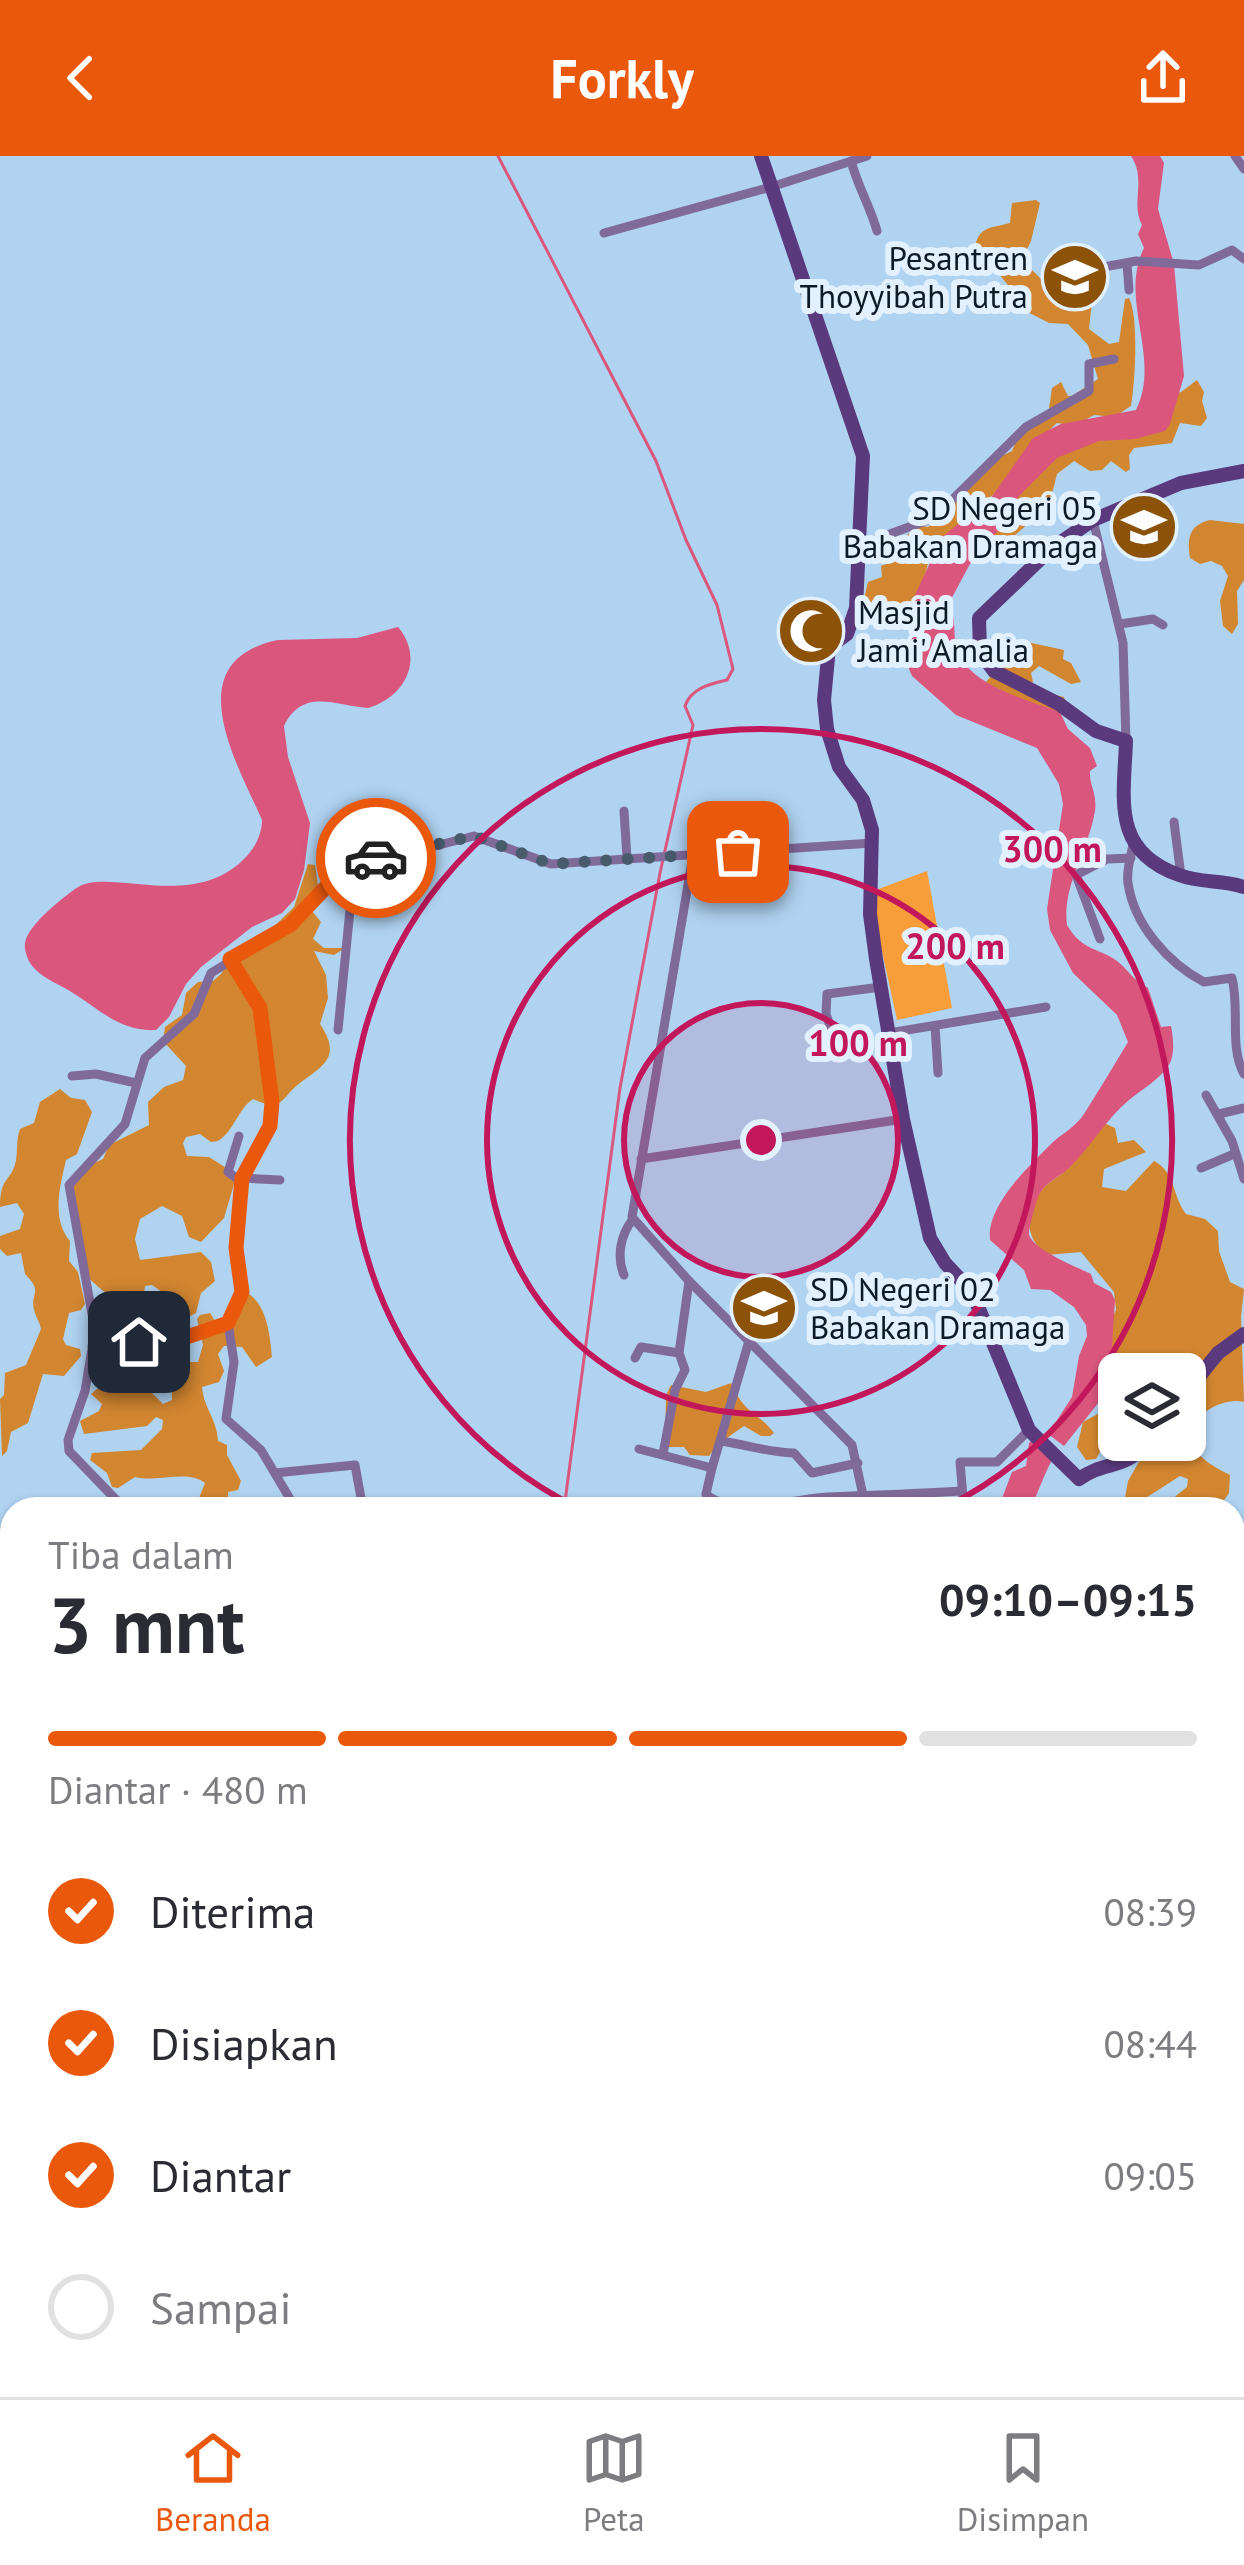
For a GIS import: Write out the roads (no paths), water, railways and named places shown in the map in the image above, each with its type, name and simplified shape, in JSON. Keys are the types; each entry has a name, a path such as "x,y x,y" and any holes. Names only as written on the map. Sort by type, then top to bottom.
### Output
{"street":[{"path":"761,156 863,456 852,624 829,647 825,715 839,767 867,810 873,843 870,914 903,1118 930,1238 972,1292 1032,1434 1079,1479 1093,1469 1128,1461"},
{"path":"604,233 771,188 867,156"},
{"path":"1235,156 1244,169"},
{"path":"851,161 877,231"},
{"path":"1094,269 1132,262 1204,264 1232,250 1244,259"},
{"path":"1129,290 1132,262"},
{"path":"860,545 928,520 1026,427 1089,391 1089,364 1114,359"},
{"path":"1126,741 1096,731 1059,704 1006,680 986,662 978,642 979,618 1052,548 1093,520 1181,483 1244,471"},
{"path":"1093,520 1125,660 1124,816 1132,851 1130,890 1156,942 1204,982 1232,978 1238,1009 1235,1046 1244,1074"},
{"path":"1120,624 1153,619 1163,625"},
{"path":"624,811 627,857"},
{"path":"1174,822 1181,876"},
{"path":"113,1497 69,1451 95,1331 69,1185 125,1124 145,1058 190,1020 205,982 230,959 290,925 355,860 396,856 474,836 544,863 873,843"},
{"path":"1100,938 1076,874 1107,859 1132,851 1181,876 1244,887"},
{"path":"692,855 632,1204 634,1219 689,1281 846,1437 858,1463 865,1497"},
{"path":"338,1030 355,860"},
{"path":"230,959 260,1008 272,1102 270,1126 242,1180 236,1248 242,1292 228,1323 234,1362 226,1419 261,1450 289,1497"},
{"path":"835,1040 826,1014 827,994 881,987"},
{"path":"889,1033 1046,1007"},
{"path":"935,1026 938,1073"},
{"path":"72,1076 96,1074 136,1083"},
{"path":"1207,1095 1244,1179"},
{"path":"1219,1114 1244,1108"},
{"path":"640,1159 903,1118"},
{"path":"239,1136 227,1172 242,1180 280,1180"},
{"path":"1201,1168 1234,1154"},
{"path":"624,1275 620,1265 623,1235 634,1219"},
{"path":"679,1353 689,1281"},
{"path":"92,1346 187,1337 228,1323"},
{"path":"1206,1367 1244,1334"},
{"path":"710,1497 706,1494 712,1468 749,1341"},
{"path":"635,1358 641,1347 679,1353 685,1360 663,1454"},
{"path":"962,1497 960,1462 997,1462 1032,1434"},
{"path":"721,1441 756,1446 766,1454 794,1453 812,1473 858,1463"},
{"path":"639,1449 712,1468"},
{"path":"275,1473 355,1465 361,1497"},
{"path":"917,1497 961,1491"}],"waterway":[{"path":"498,156 656,461 717,605 733,669 727,680 696,691 685,706 693,725 620,1088 566,1497"}],"place":[{"name":"Pesantren Thoyyibah Putra","path":"1075,277"},
{"name":"SD Negeri 05 Babakan Dramaga","path":"1144,527"},
{"name":"Masjid Jami' Amalia","path":"811,631"},
{"name":"SD Negeri 02 Babakan Dramaga","path":"764,1308"}]}
